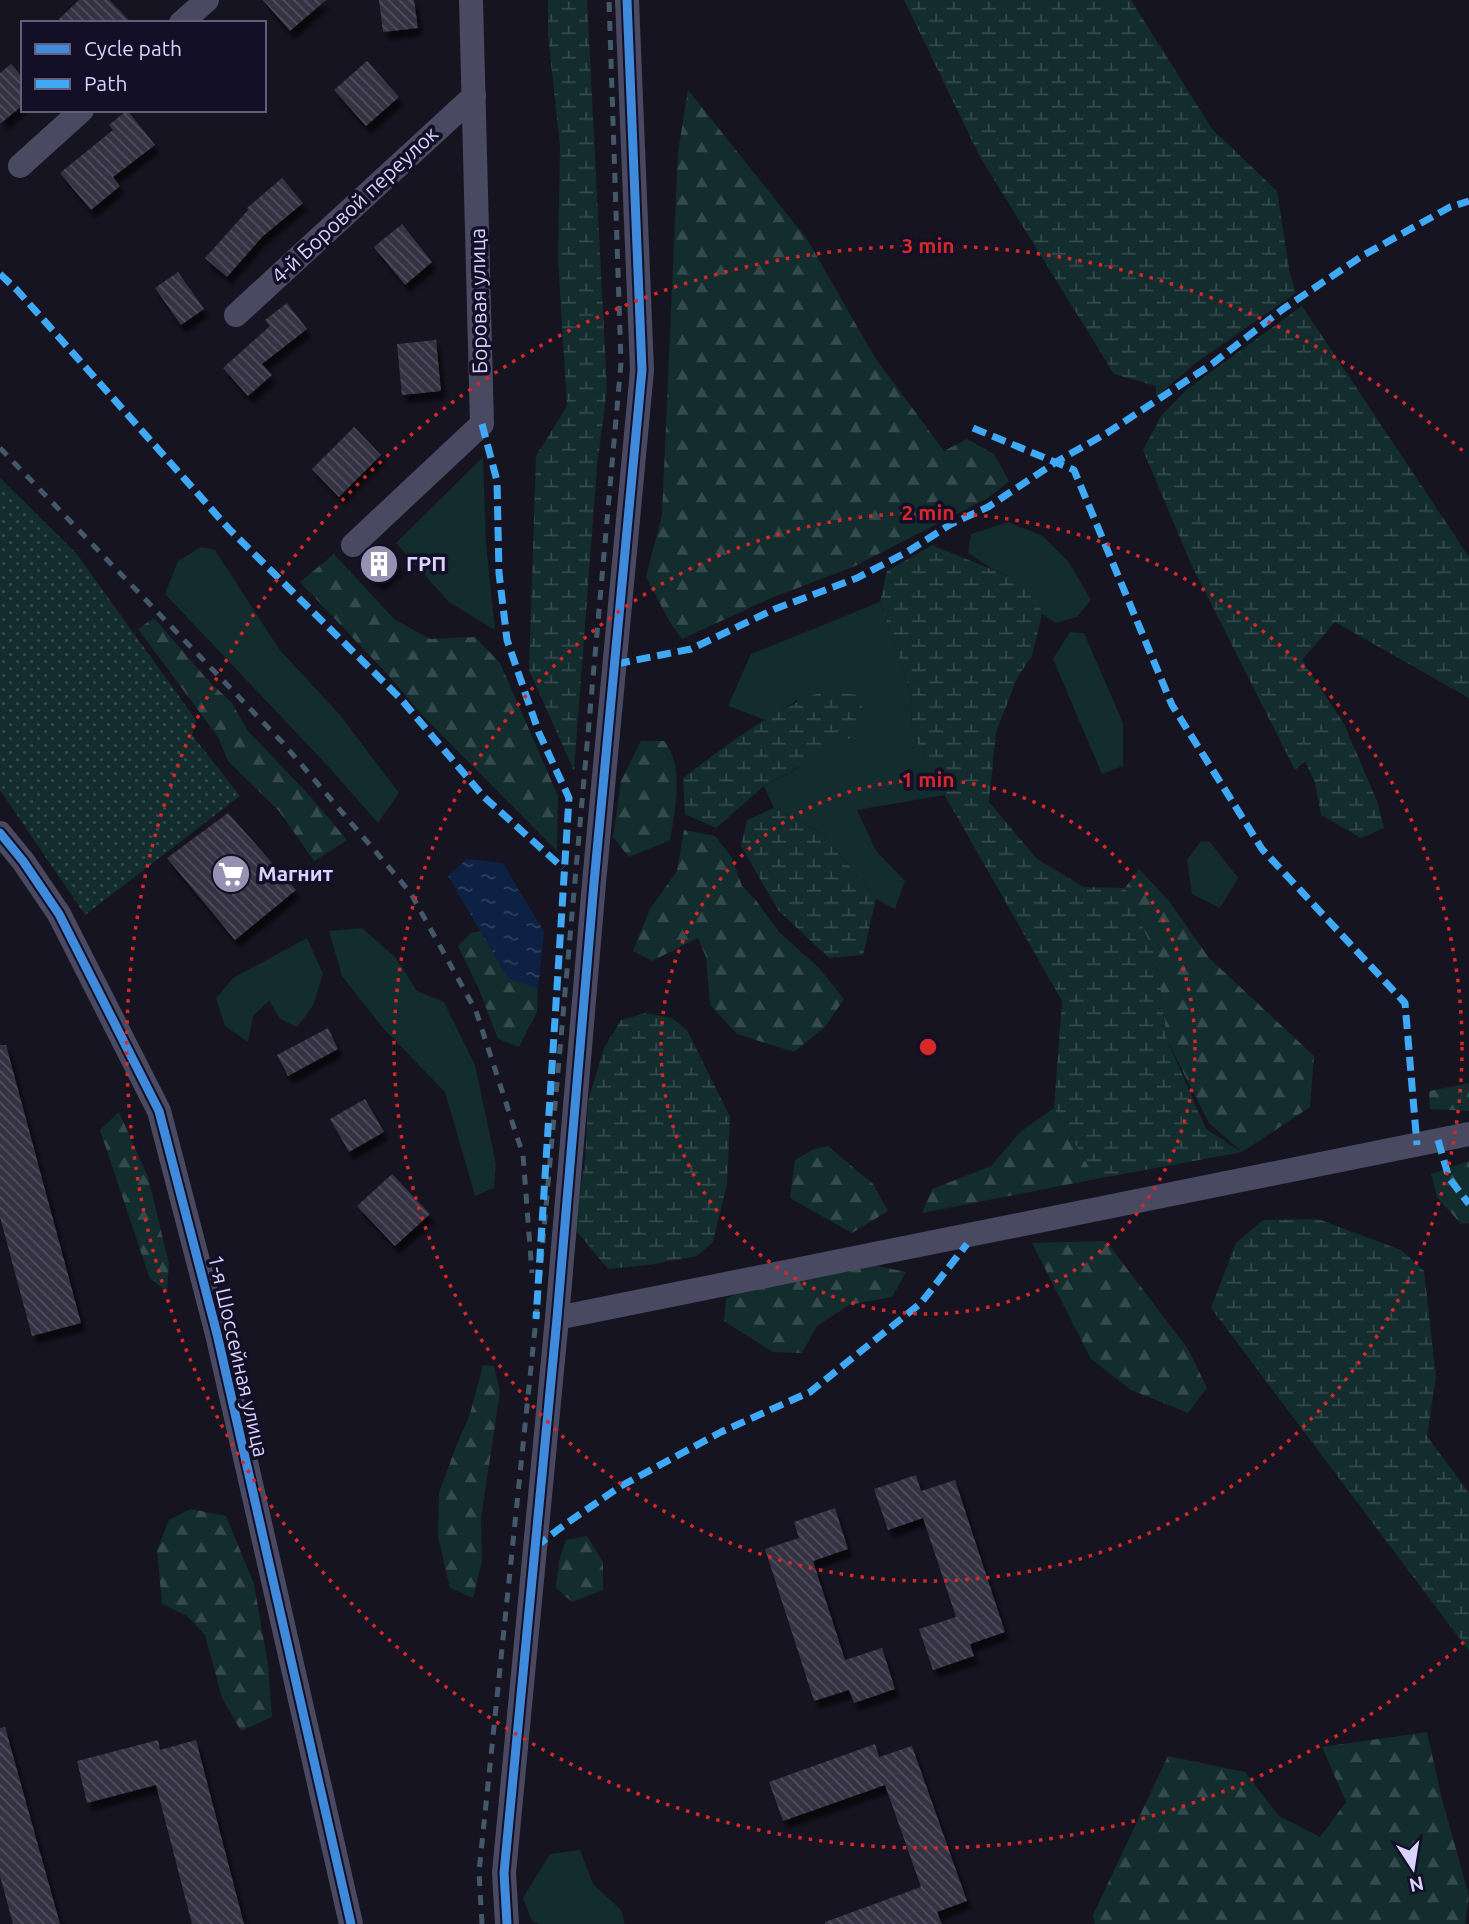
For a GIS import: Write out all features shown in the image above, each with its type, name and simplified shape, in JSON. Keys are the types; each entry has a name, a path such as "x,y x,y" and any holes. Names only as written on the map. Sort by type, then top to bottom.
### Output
{"street":[{"path":"183,21 207,0"},
{"name":"Боровая улица","path":"353,545 482,424 471,0"},
{"path":"507,1924 504,1873 642,370 627,0"},
{"name":"4-й Боровой переулок","path":"236,315 474,96"},
{"path":"20,166 80,112"},
{"name":"1-я Шоссейная улица","path":"0,832 11,861 59,914 159,1111 217,1334 351,1924"},
{"path":"557,1318 1469,1134"}],"green space":[{"path":"548,0 587,0 607,389 597,467 574,771 529,670 536,456 567,406 558,259 560,146 548,35"},
{"path":"904,0 1131,0 1212,129 1277,191 1290,274 1296,293 1197,362 1156,397 1156,386 1114,374 980,157"},
{"path":"688,90 807,239 874,356 944,451 967,439 994,454 1009,481 988,498 853,567 771,598 682,639 646,577 662,515 678,152"},
{"path":"1302,306 1469,557 1469,698 1335,622 1302,660 1344,724 1377,801 1384,828 1361,838 1321,815 1315,783 1305,761 1295,770 1191,564 1143,450 1161,416 1186,390"},
{"path":"483,457 486,544 495,630 449,602 396,543"},
{"path":"0,478 76,553 196,720 192,735 240,796 85,915 0,790"},
{"path":"1008,522 1043,536 1068,561 1091,600 1077,617 1056,623 1042,614 1034,587 992,569 968,553 971,534"},
{"path":"932,545 1035,587 1042,614 1032,656 1018,676 996,732 989,802 1037,859 1084,887 1125,888 1156,957 1167,1040 1206,1129 1242,1152 1096,1179 1054,1108 1062,1001 948,801 911,730 912,696 880,602 887,571"},
{"path":"201,547 215,550 279,649 340,715 399,793 378,823 326,764 165,594 178,561"},
{"path":"334,554 394,619 430,639 475,637 500,663 558,796 557,851 423,716 300,582"},
{"path":"880,602 912,696 911,730 945,795 857,810 876,851 905,881 895,909 876,899 823,834 774,808 764,786 799,767 797,700 766,720 728,706 751,654"},
{"path":"154,618 206,678 232,703 247,730 309,795 347,840 314,861 279,811 228,761 218,737 138,629"},
{"path":"1070,632 1084,633 1123,723 1123,766 1102,774 1053,659"},
{"path":"824,691 866,696 850,738 764,786 716,828 685,814 683,778 768,718"},
{"path":"641,741 664,741 670,751 676,776 676,802 670,840 629,857 613,837 621,781"},
{"path":"774,808 823,834 876,899 863,955 829,958 778,910 741,846 747,820"},
{"path":"684,830 715,836 731,856 742,886 779,932 819,968 844,999 825,1027 794,1052 737,1034 710,1005 706,957 698,938 652,961 633,951 650,909 677,871"},
{"path":"1201,841 1210,842 1238,878 1220,908 1192,894 1187,860"},
{"path":"1139,869 1169,901 1209,958 1314,1056 1310,1107 1242,1152 1209,1123 1167,1040 1156,957 1125,888"},
{"path":"362,928 396,958 417,991 444,1002 475,1065 496,1164 494,1188 475,1196 445,1092 382,1027 342,976 329,931"},
{"path":"481,931 508,978 538,988 537,1012 519,1047 498,1039 478,987 458,946 471,933"},
{"path":"307,938 323,974 313,1006 297,1027 280,1019 269,1001 253,1016 248,1042 225,1026 216,998 233,978"},
{"path":"646,1013 672,1018 687,1030 730,1117 727,1184 713,1242 697,1256 608,1269 574,1228 585,1161 588,1101 604,1048 621,1020"},
{"path":"1469,1083 1469,1111 1430,1109 1429,1091"},
{"path":"1054,1108 1096,1179 922,1213 932,1189 991,1166 1020,1132"},
{"path":"119,1112 148,1177 169,1264 167,1291 150,1279 100,1130"},
{"path":"828,1146 873,1184 888,1211 852,1233 790,1198 795,1160 814,1149"},
{"path":"1469,1161 1469,1223 1461,1224 1437,1197 1431,1174"},
{"path":"1318,1219 1401,1250 1424,1271 1436,1377 1427,1436 1469,1493 1469,1651 1211,1308 1236,1243 1263,1220"},
{"path":"1106,1241 1188,1349 1207,1388 1188,1413 1131,1390 1091,1359 1032,1243"},
{"path":"877,1266 906,1272 892,1297 849,1305 817,1326 802,1353 773,1352 724,1321 726,1299 750,1286"},
{"path":"483,1365 494,1366 500,1392 481,1518 482,1561 473,1598 450,1588 438,1537 439,1493 470,1414"},
{"path":"191,1509 226,1516 254,1584 268,1665 272,1717 241,1731 222,1698 205,1635 187,1616 162,1604 157,1550 169,1520"},
{"path":"587,1536 603,1562 603,1590 572,1602 556,1588 559,1561 566,1540"},
{"path":"1427,1732 1469,1896 1465,1924 1095,1924 1093,1915 1168,1756 1245,1772 1279,1816 1320,1837 1346,1802 1322,1747"},
{"path":"580,1850 593,1884 621,1910 625,1924 539,1924 532,1921 523,1898 550,1854"}],"water":[{"path":"467,859 503,863 544,932 538,988 508,978 448,876"}],"building":[{"path":"79,0 109,0 130,21 57,21"},
{"path":"263,0 326,0 290,31"},
{"path":"379,0 414,0 418,28 383,32"},
{"path":"367,61 399,97 366,126 334,90"},
{"path":"11,64 21,76 21,107 0,124 0,73"},
{"path":"125,112 129,112 155,145 113,177 120,186 91,210 60,173 113,130 109,125"},
{"path":"282,178 303,203 262,237 227,277 205,258 247,208"},
{"path":"402,224 432,262 405,285 374,247"},
{"path":"178,272 204,309 181,325 155,288"},
{"path":"287,303 307,329 262,364 272,375 248,396 223,368 270,326 265,320"},
{"path":"436,340 441,391 402,395 397,344"},
{"path":"354,427 381,455 339,497 312,469"},
{"name":"ГРП","path":"380,544 399,567 378,584 359,562"},
{"name":"Магнит","path":"228,813 296,890 235,940 167,858"},
{"path":"328,1028 338,1049 288,1076 277,1055"},
{"path":"0,1045 6,1045 81,1323 32,1336 0,1217"},
{"path":"365,1099 384,1132 349,1152 330,1119"},
{"path":"392,1174 430,1214 395,1246 357,1206"},
{"path":"916,1475 921,1491 955,1480 1005,1632 970,1644 974,1656 933,1670 919,1629 956,1617 923,1518 888,1530 874,1489"},
{"path":"835,1508 848,1549 813,1561 845,1660 882,1648 895,1689 854,1703 849,1690 814,1701 765,1549 799,1538 794,1522"},
{"path":"5,1727 60,1924 13,1924 0,1876 0,1728"},
{"path":"158,1740 160,1750 196,1740 244,1924 192,1924 156,1785 87,1803 77,1761"},
{"path":"875,1744 879,1757 912,1746 967,1901 937,1912 942,1924 825,1924 921,1887 885,1785 783,1821 769,1782"}],"railway":[{"path":"482,1924 479,1872 536,1319 621,363 609,0"},
{"path":"0,448 283,743 410,892 476,1011 523,1155 532,1273"}],"marked path":[{"path":"616,664 691,649 775,609 857,578 907,552 951,524 988,507 1056,462 1107,433 1212,364 1283,309 1362,256 1450,207 1469,201"},
{"path":"0,274 230,530 400,698 484,797 563,868"},
{"path":"482,424 497,481 499,573 507,640 539,733 569,798 536,1319"},
{"path":"973,428 1074,470 1172,705 1262,849 1405,1003 1417,1145"},
{"path":"1438,1140 1449,1178 1469,1204"},
{"path":"535,1547 621,1486 721,1432 810,1392 921,1303 967,1244"}],"cycle path":[{"path":"507,1924 504,1873 642,370 627,0"},
{"path":"0,833 23,861 59,914 159,1111 217,1334 351,1924"}],"place":[{"name":"ГРП","path":"379,564"},
{"name":"Магнит","path":"231,874"}]}
